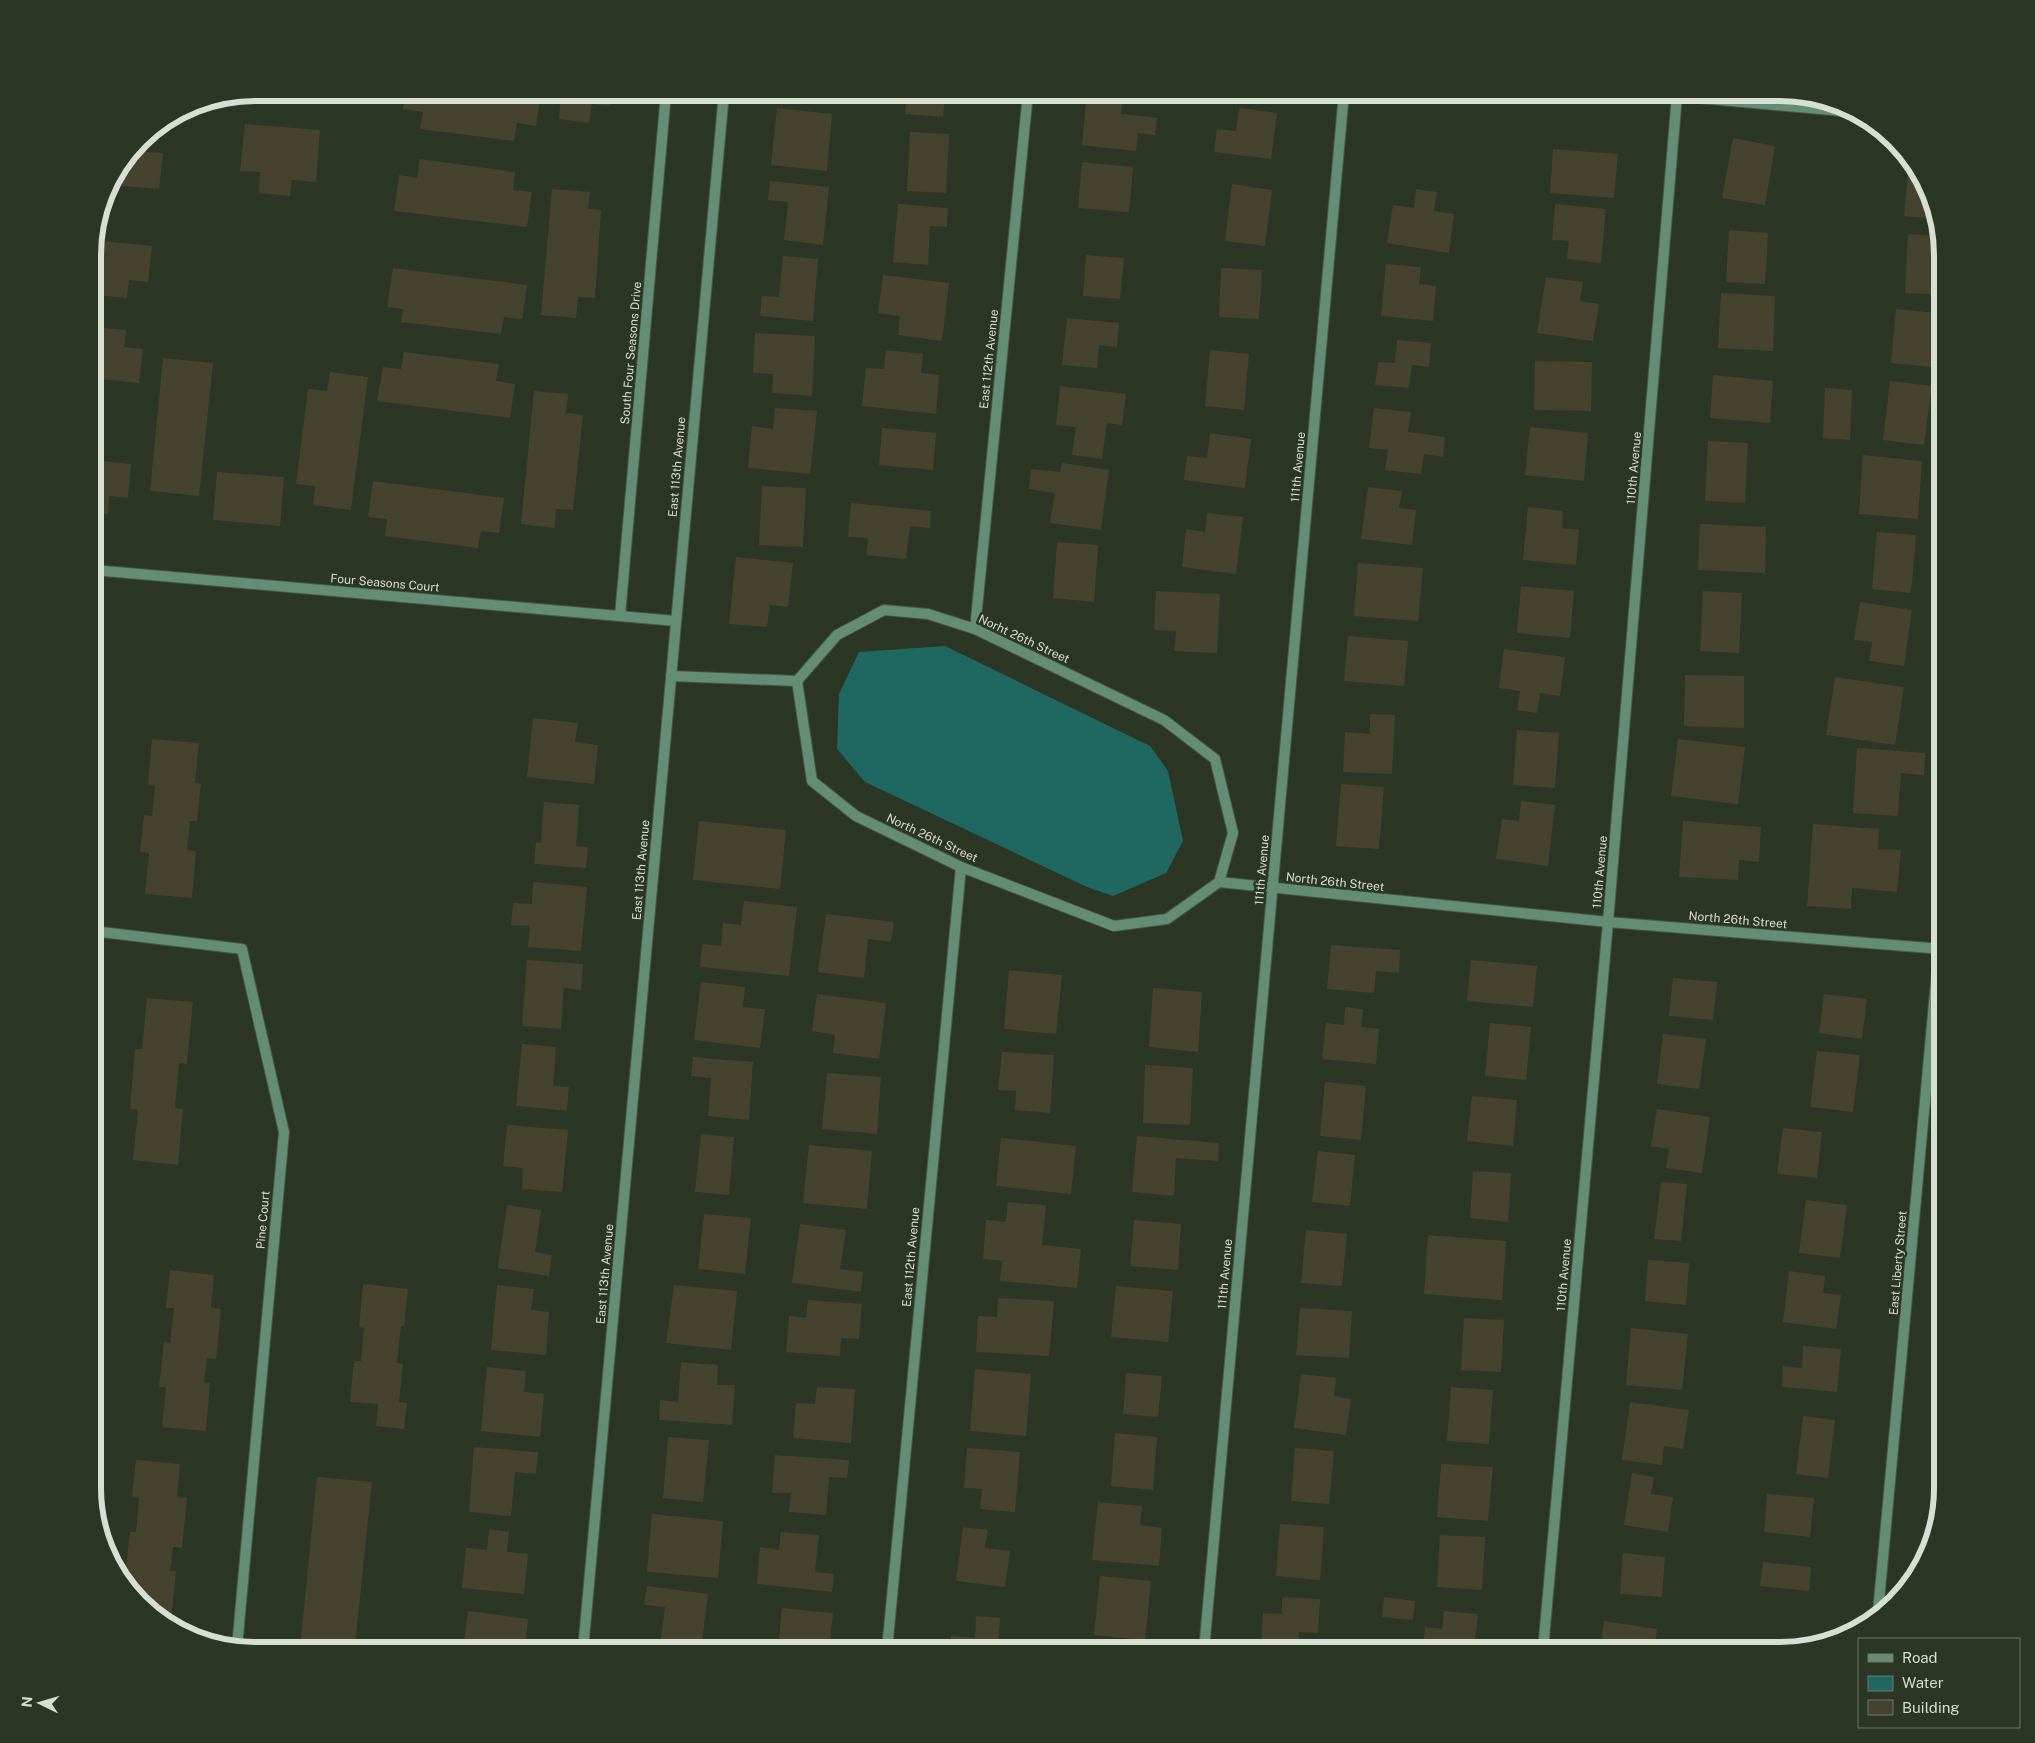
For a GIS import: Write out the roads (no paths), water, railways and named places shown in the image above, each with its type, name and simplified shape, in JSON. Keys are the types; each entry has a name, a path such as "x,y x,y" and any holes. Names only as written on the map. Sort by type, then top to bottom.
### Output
{"street":[{"name":"South Four Seasons Drive","path":"620,616 665,101"},
{"name":"East 113th Avenue","path":"584,1642 723,101"},
{"name":"East 112th Avenue","path":"975,628 1027,101"},
{"name":"111th Avenue","path":"1205,1642 1343,101"},
{"name":"110th Avenue","path":"1544,1642 1608,922 1676,101"},
{"path":"1739,101 1831,110"},
{"name":"Four Seasons Court","path":"102,571 676,621"},
{"name":"Norht 26th Street","path":"797,681 837,635 884,610 928,614 975,628 1164,720 1215,759 1232,833 1219,882"},
{"path":"671,676 797,681"},
{"name":"North 26th Street","path":"797,681 812,781 856,816 961,866 1114,926 1167,919 1219,882 1272,889 1608,922 1934,948"},
{"name":"East 112th Avenue","path":"888,1642 961,866"},
{"name":"Pine Court","path":"102,932 242,948 284,1132 239,1640"},
{"name":"East Liberty Street","path":"1879,1606 1934,1023"}],"water":[{"path":"945,646 1150,746 1168,771 1183,841 1166,873 1113,896 1087,887 865,782 837,749 839,694 859,652"}]}
